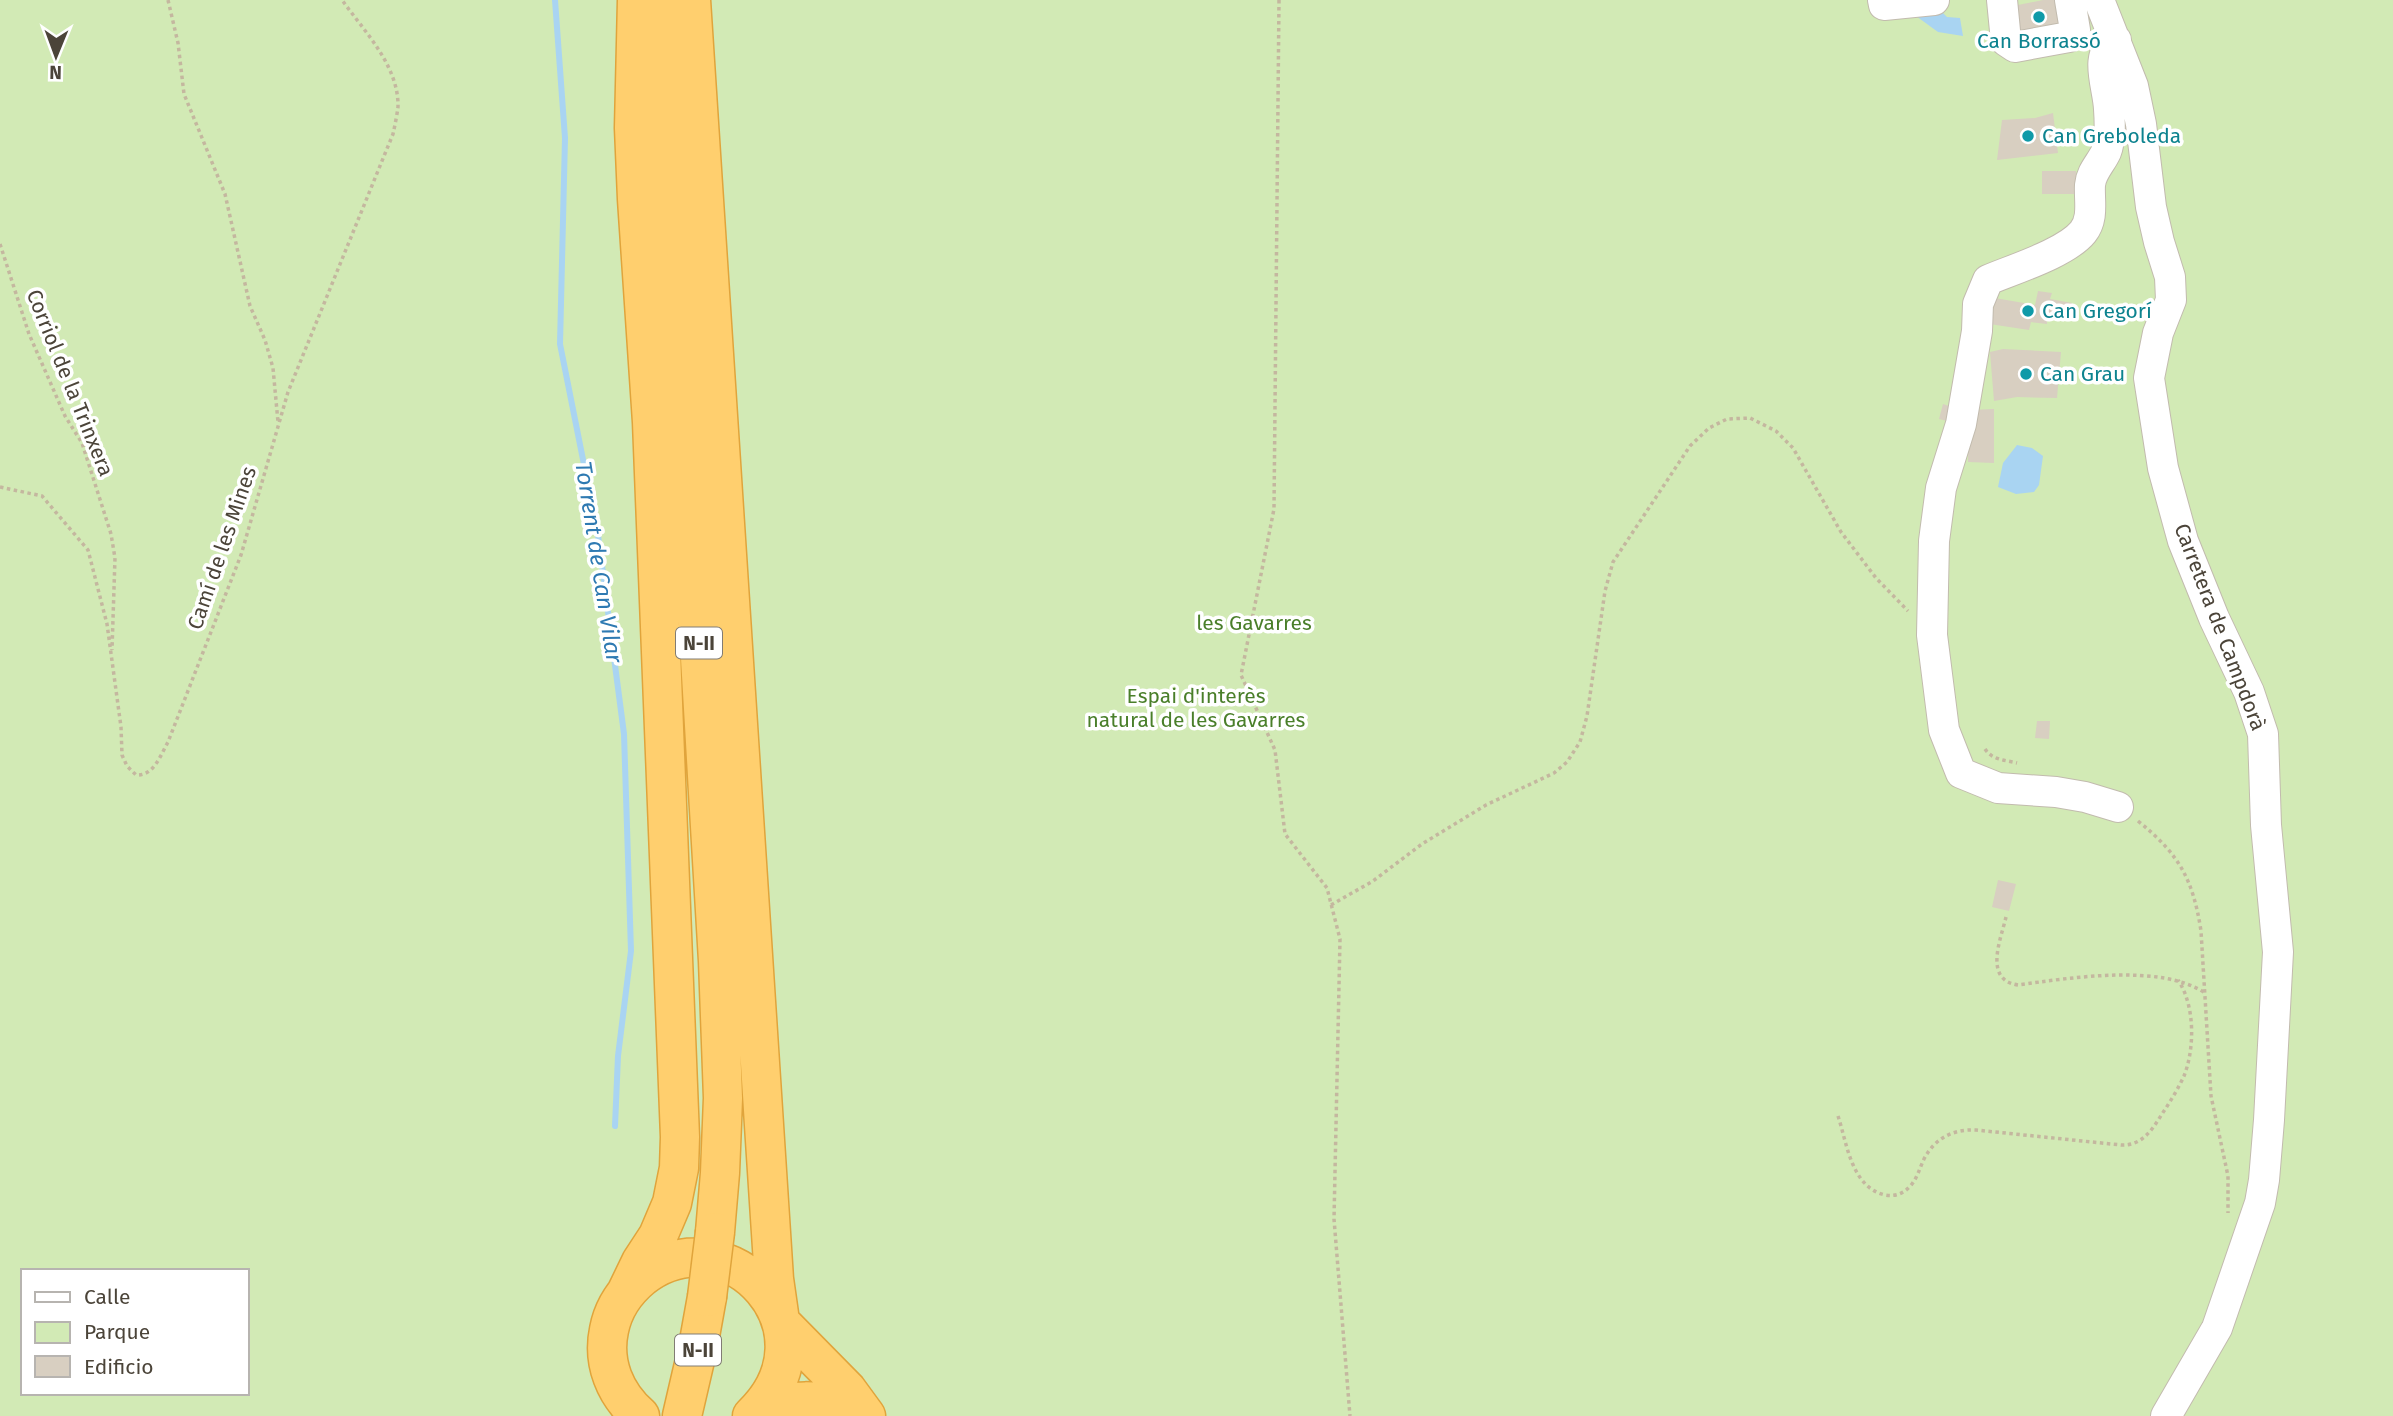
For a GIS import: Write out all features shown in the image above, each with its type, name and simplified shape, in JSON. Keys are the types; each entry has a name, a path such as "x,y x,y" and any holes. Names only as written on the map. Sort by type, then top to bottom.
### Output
{"highway":[{"path":"609,1416 610,1370 607,1346 610,1323 640,1262 658,1236 672,1203 679,1168 680,1129 652,422 634,128 637,0"},
{"name":"N-II","path":"662,0 718,961 723,1098 715,1232 707,1297 685,1409"},
{"path":"691,0 774,1279 785,1343 782,1371 770,1398 753,1416"},
{"path":"627,1292 644,1276 664,1265 686,1259 709,1260 732,1266 751,1278 767,1294 780,1319 847,1390 866,1416"},
{"path":"610,1370 622,1397 640,1416"},
{"path":"753,1416 783,1403 799,1401 825,1404 856,1416"}],"street":[{"path":"1883,0 1884,5 1934,0"},
{"path":"2002,0 2006,41 2015,47 2070,37 2075,30 2070,0"},
{"name":"Carretera de Campdorà","path":"2099,0 2133,86 2141,124 2151,207 2170,277 2171,300 2158,333 2149,378 2155,426 2183,541 2214,618 2260,719 2265,749 2266,825 2278,951 2268,1130 2260,1203 2217,1328 2166,1416"},
{"path":"2116,40 2108,46 2103,58 2109,108 2109,139 2106,152 2092,178 2090,217 2085,230 2063,248 1988,280 1978,304 1977,331 1961,424 1941,488 1936,514 1932,635 1944,730 1961,773 1998,788 2056,792 2118,807"}],"path":[{"path":"168,0 178,43 184,94 225,194 250,306 265,340 273,368 278,426"},
{"name":"Camí de les Mines","path":"0,486 42,496 88,550 107,624 121,727 122,755 127,766 136,775 151,771 168,743 241,555 288,392 393,134 398,107 396,87 382,54 342,0"},
{"path":"1279,0 1274,509 1241,675 1275,750 1285,834 1327,888 1340,939 1334,1219 1350,1416"},
{"name":"Corriol de la Trinxera","path":"0,244 29,334 65,416 82,443 111,534 115,558 112,660"},
{"path":"1331,905 1373,881 1443,831 1486,805 1554,774 1567,762 1580,742 1587,716 1605,591 1614,562 1690,446 1709,428 1727,419 1750,418 1776,431 1793,448 1842,532 1869,569 1932,635"},
{"path":"2118,807 2148,829 2172,853 2189,880 2197,904 2211,1096 2230,1192 2228,1218"},
{"path":"2006,917 1996,964 2001,977 2011,984 2108,976 2157,976 2192,984 2205,993"},
{"path":"1838,1116 1850,1159 1860,1178 1873,1191 1889,1196 1898,1195 1908,1189 1930,1151 1944,1136 1954,1131 1976,1130 2117,1145 2135,1144 2150,1132 2161,1116 2184,1075 2188,1060 2191,1040 2189,1010 2187,997 2178,980"}],"green space":[{"name":"Espai d'interès natural de les Gavarres","path":"0,0 2393,0 2393,1416 0,1416"}],"water":[{"path":"1938,8 1947,17 1960,18 1963,36 1938,32 1916,16"},
{"path":"2017,445 2032,448 2043,456 2039,485 2034,492 2016,494 1998,487 2003,463"}],"building":[{"name":"Can Borrassó","path":"2043,0 2061,0 2065,28 2018,37 2013,6"},
{"name":"Can Greboleda","path":"2053,113 2058,153 1997,160 2002,120 2035,118"},
{"path":"2042,171 2076,171 2077,194 2042,194"},
{"name":"Can Gregorí","path":"2038,291 2052,293 2050,299 2072,303 2070,320 2047,318 2047,324 2031,322 2029,330 1983,323 1989,297 2035,305"},
{"path":"2116,311 2123,311 2123,322 2116,322"},
{"name":"Can Grau","path":"2003,349 2061,352 2057,398 2017,397 1994,401 1990,352"},
{"path":"1943,404 1958,409 1955,423 1939,419"},
{"path":"1994,409 1994,463 1968,462 1969,410"},
{"path":"2037,721 2050,721 2049,739 2035,738"},
{"path":"1998,880 2016,884 2009,911 1992,907"}],"waterway":[{"name":"Torrent de Can Vilar","path":"555,0 565,138 560,344 598,535 624,734 631,951 618,1056 615,1126"}],"place":[{"name":"Can Borrassó","path":"2039,17"},
{"name":"Can Greboleda","path":"2028,136"},
{"name":"Can Gregorí","path":"2028,311"},
{"name":"Can Grau","path":"2026,374"}],"park label":[{"name":"les Gavarres","path":"1254,623"}]}
